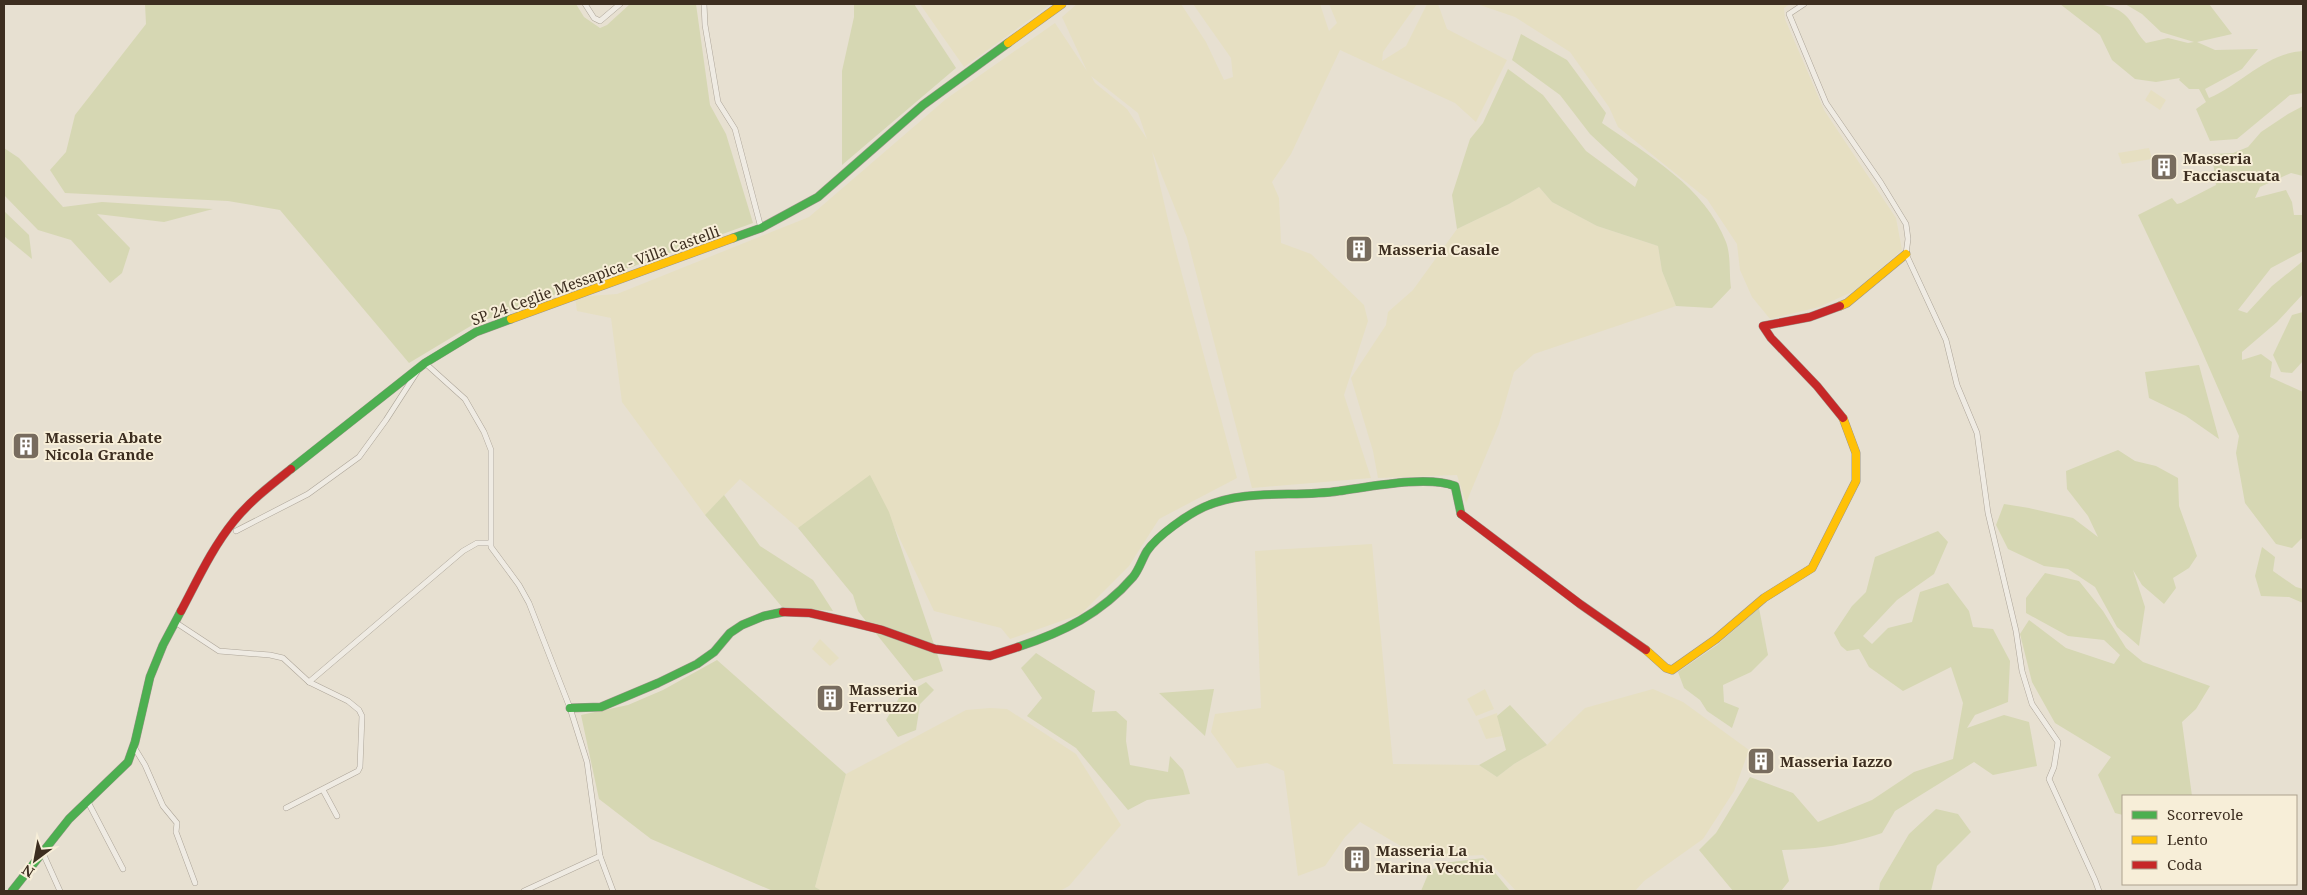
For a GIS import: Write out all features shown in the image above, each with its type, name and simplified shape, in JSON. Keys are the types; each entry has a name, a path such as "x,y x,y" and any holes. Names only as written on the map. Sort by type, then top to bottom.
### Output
{"street":[{"path":"585,4 594,18 600,20 620,4"},
{"path":"704,4 705,25 718,102 735,129 762,228"},
{"name":"SP 24 Ceglie Messapica - Villa Castelli","path":"12,891 69,820 120,772 128,762 134,747 150,677 175,622 208,559 234,521 259,496 423,365 476,332 762,228 818,198 923,104 1062,4"},
{"path":"1804,4 1789,14 1803,51 1826,103 1881,183 1906,224 1908,239 1906,254 1946,340 1957,385 1977,433 1988,513 2016,630 2022,671 2032,704 2058,742 2054,767 2049,779 2096,880 2099,891"},
{"path":"570,708 601,707 658,683 697,664 714,652 730,633 742,625 764,616 789,611 810,613 882,630 936,649 990,656 1054,634 1090,616 1134,576 1148,550 1164,534 1203,508 1231,497 1334,492 1387,484 1445,482 1455,486 1460,513 1463,517 1592,613 1641,646 1666,668 1672,670 1716,639 1764,598 1812,568 1856,481 1856,453 1846,420 1817,386 1770,338 1763,326 1810,317 1847,303 1906,254"},
{"path":"236,531 308,494 359,457 423,365 465,399 484,432 490,450 490,544 529,603 570,708 587,762 600,856 613,891"},
{"path":"234,521 242,527"},
{"path":"309,682 463,551 477,543 490,544"},
{"path":"175,622 219,651 270,655 283,658 309,682 348,701 359,710 362,716 360,767 358,770 286,808"},
{"path":"134,747 146,765 163,806 177,823 176,832 195,883"},
{"path":"323,790 337,816"},
{"path":"88,802 123,869"},
{"path":"42,852 60,891"},
{"path":"524,891 600,856"}],"shaded area":[{"path":"920,4 1051,4 964,67"},
{"path":"1077,4 1181,4 1206,42 1224,80 1233,77 1231,58 1193,4 1320,4 1329,31 1337,23 1329,4 1417,4 1383,52 1382,61 1406,46 1427,4 1438,4 1447,29 1507,60 1476,122 1455,103 1340,50 1291,154 1272,182 1279,198 1281,243 1311,254 1364,305 1368,321 1344,395 1371,478 1252,488 1187,238 1152,151 1173,241 1237,478 1159,519 1129,566 1081,614 1010,639 1001,628 934,611 870,476 798,528 740,479 705,515 622,402 611,318 577,311 575,297 617,294 809,217 946,99 1055,23 1087,71 1062,17","holes":["1091,76 1138,113 1147,139 1127,109 1095,83"]},
{"path":"1477,4 1790,4 1784,8 1785,19 1824,110 1896,218 1902,250 1854,291 1819,307 1770,319 1752,297 1740,270 1737,244 1707,199 1618,127 1609,107 1570,52 1515,17"},
{"path":"2151,90 2166,100 2160,110 2145,100"},
{"path":"2149,148 2152,159 2122,164 2118,153"},
{"path":"1539,187 1552,202 1597,226 1658,246 1662,271 1676,306 1534,354 1514,372 1499,424 1466,503 1457,475 1378,478 1373,451 1351,378 1386,325 1388,312 1413,290 1457,229"},
{"path":"1372,544 1393,764 1479,765 1497,777 1514,764 1547,745 1585,708 1653,689 1683,702 1749,750 1734,791 1703,839 1644,881 1635,891 1516,891 1483,855 1421,858 1360,822 1345,837 1325,866 1298,876 1284,771 1267,763 1237,768 1211,732 1215,714 1261,708 1255,551"},
{"path":"820,639 839,658 830,666 812,649"},
{"path":"1485,689 1494,709 1476,716 1467,699"},
{"path":"1007,709 1076,754 1121,825 1069,886 1060,891 822,891 815,887 846,774 966,710"},
{"path":"1497,713 1502,736 1486,739 1478,720"}],"green space":[{"path":"145,4 576,4 584,17 600,28 607,25 630,4 696,4 710,105 726,134 753,223 474,324 409,363 280,210 228,201 65,193 50,170 66,152 75,115 146,24"},
{"path":"854,4 914,4 956,68 842,165 842,71 854,17"},
{"path":"2060,4 2096,4 2114,8 2128,18 2146,43 2168,38 2188,43 2194,42 2161,32 2142,14 2125,4 2209,4 2232,34 2197,42 2215,50 2258,49 2242,69 2205,89 2209,98 2277,57 2303,51 2303,93 2290,95 2237,139 2210,141 2196,109 2206,102 2199,89 2189,89 2179,80 2180,78 2156,82 2135,79 2112,60 2100,35"},
{"path":"1521,34 1567,60 1606,113 1602,123 1673,174 1690,189 1717,222 1728,247 1731,288 1712,308 1676,306 1662,271 1658,246 1597,226 1552,202 1539,187 1457,229 1452,195 1470,139 1483,123 1508,69 1543,95 1586,151 1635,187 1638,179 1590,134 1560,95 1512,60"},
{"path":"2303,106 2303,176 2291,173 2260,187 2255,198 2286,190 2292,202 2294,215 2303,215 2303,251 2271,268 2238,310 2247,313 2272,286 2303,261 2303,294 2277,322 2242,352 2242,360 2261,354 2272,362 2270,377 2303,392 2303,537 2292,548 2276,544 2245,503 2236,453 2239,436 2197,340 2138,215 2172,198 2177,204 2181,203 2216,185 2212,154 2233,153 2248,147 2261,132"},
{"path":"4,148 19,158 63,207 102,202 213,209 164,222 97,214 130,248 122,273 110,283 71,240 38,230 4,195"},
{"path":"4,211 29,235 32,259 4,236"},
{"path":"2303,312 2303,361 2292,373 2281,372 2273,355 2292,315"},
{"path":"2199,365 2219,439 2186,416 2149,398 2145,372"},
{"path":"2118,450 2135,461 2156,466 2178,478 2179,506 2197,556 2189,568 2173,578 2176,588 2164,604 2142,585 2133,570 2145,607 2139,646 2117,627 2095,587 2068,569 2044,566 2008,549 1996,525 2004,504 2073,518 2098,537 2088,516 2067,489 2066,471"},
{"path":"870,475 889,512 943,671 914,681 858,611 853,595 798,528"},
{"path":"724,495 760,546 813,580 833,611 782,607 705,515"},
{"path":"1938,531 1948,542 1934,574 1897,600 1863,636 1872,644 1888,628 1912,622 1920,592 1948,583 1969,611 1973,627 1993,629 2010,661 2008,702 1975,715 1967,728 2004,715 2029,722 2037,766 1993,775 1974,762 1895,811 1882,833 1833,846 1782,850 1789,881 1781,891 1733,891 1699,850 1716,833 1750,777 1793,793 1818,822 1872,800 1914,772 1953,759 1963,703 1951,667 1903,691 1869,667 1859,649 1847,651 1841,646 1834,633 1852,606 1866,592 1875,557"},
{"path":"2262,547 2275,557 2273,571 2296,587 2303,589 2303,603 2289,597 2261,596 2255,576"},
{"path":"2045,573 2079,581 2103,611 2126,648 2143,662 2210,686 2196,709 2182,722 2192,795 2122,795 2122,815 2115,813 2098,775 2111,757 2055,723 2032,682 2020,634 2029,620 2066,648 2114,664 2120,655 2104,640 2068,636 2026,613 2026,598"},
{"path":"1759,608 1768,655 1751,672 1723,685 1724,702 1739,708 1732,728 1707,711 1700,700 1684,688 1678,672 1717,645"},
{"path":"1036,653 1095,691 1092,712 1116,711 1127,721 1126,741 1130,765 1168,772 1170,756 1183,770 1190,794 1147,800 1128,810 1076,748 1027,716 1042,698 1021,668"},
{"path":"717,660 846,774 815,887 822,891 773,891 651,839 599,799 581,715 628,705 663,690"},
{"path":"926,682 934,690 920,704 916,730 898,737 886,720 899,698"},
{"path":"1214,689 1205,736 1159,693"},
{"path":"1510,705 1547,745 1514,764 1497,777 1479,765 1506,750 1497,716"},
{"path":"1936,809 1958,814 1971,832 1937,866 1931,891 1879,891 1880,883 1909,834"},
{"path":"1483,858 1510,891 1421,891 1429,872 1444,863"}],"traffic: fast":[{"path":"733,238 761,228 818,197 923,105 1008,43"},
{"path":"291,469 425,363 476,332 511,319"},
{"path":"1018,647 1066,628 1108,601 1133,577 1147,551 1158,538 1189,515 1220,501 1253,495 1322,493 1398,483 1429,482 1455,486 1461,514"},
{"path":"12,891 69,819 128,762 135,742 150,677 163,645 181,611"},
{"path":"570,708 601,707 658,683 697,664 714,652 730,633 742,625 764,616 783,612"}],"traffic: slow":[{"path":"1008,43 1062,4"},
{"path":"511,319 733,238"},
{"path":"1840,306 1847,303 1906,254"},
{"path":"1646,650 1666,668 1672,670 1716,639 1764,598 1812,568 1856,481 1856,453 1843,418"}],"traffic: jam":[{"path":"1840,306 1810,317 1763,326 1771,338 1817,386 1843,418"},
{"path":"181,611 226,531 254,500 291,469"},
{"path":"1461,514 1580,604 1646,650"},
{"path":"783,612 810,613 854,623 882,630 935,649 990,656 1018,647"}],"place":[{"name":"Masseria Facciascuata","path":"2164,167"},
{"name":"Masseria Casale","path":"1359,249"},
{"name":"Masseria Abate Nicola Grande","path":"26,446"},
{"name":"Masseria Ferruzzo","path":"830,698"},
{"name":"Masseria Iazzo","path":"1761,761"},
{"name":"Masseria La Marina Vecchia","path":"1357,859"}]}
